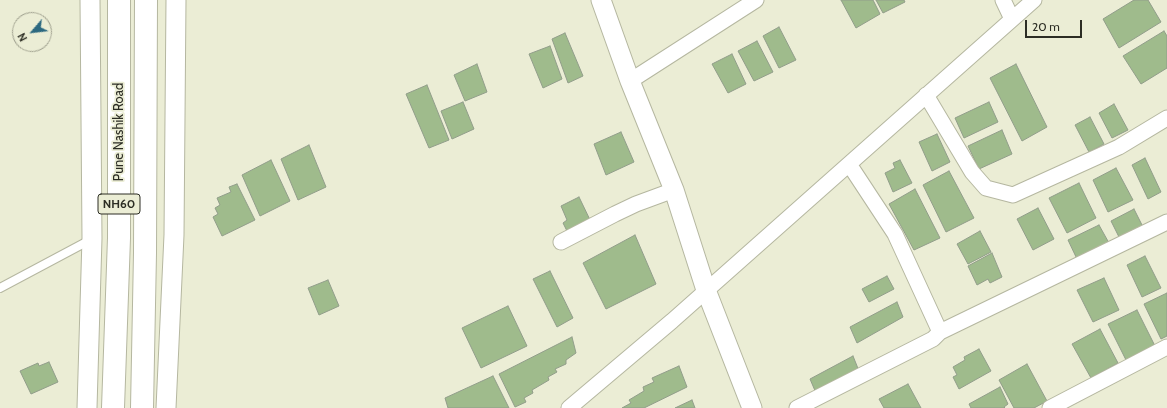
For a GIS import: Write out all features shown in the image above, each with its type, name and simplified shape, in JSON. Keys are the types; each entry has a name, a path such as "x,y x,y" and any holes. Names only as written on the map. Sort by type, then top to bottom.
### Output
{"highway":[{"name":"Pune Nashik Road","path":"113,408 119,238 119,0"},
{"name":"Pune Nashik Road","path":"142,408 145,253 146,0"}],"street":[{"path":"88,408 92,238 90,0"},
{"path":"166,408 174,235 176,0"},
{"path":"601,0 630,81 674,190 706,290 752,408"},
{"path":"630,81 756,0"},
{"path":"1002,0 1012,19"},
{"path":"569,408 706,290 1034,0"},
{"path":"926,95 972,172 986,188 1013,195 1119,147 1167,118"},
{"path":"849,164 895,234 940,332"},
{"path":"561,242 614,214 674,190"},
{"path":"797,408 933,339 940,332 1167,222"},
{"path":"1050,408 1167,347"}],"lane":[{"path":"0,288 92,238"}],"building":[{"path":"841,0 873,0 880,14 856,28"},
{"path":"876,0 904,0 905,2 883,13"},
{"path":"1134,0 1148,0 1161,22 1119,48 1103,19"},
{"path":"779,27 796,60 779,68 763,36"},
{"path":"1164,31 1167,36 1167,68 1141,84 1123,56"},
{"path":"565,33 583,76 568,83 552,39"},
{"path":"757,41 773,72 754,81 738,51"},
{"path":"550,46 562,79 543,88 529,54"},
{"path":"732,54 746,84 728,93 712,64"},
{"path":"477,64 487,92 465,101 454,75"},
{"path":"1016,64 1047,127 1022,141 990,78"},
{"path":"427,85 449,140 429,148 406,94"},
{"path":"463,102 474,129 452,139 441,111"},
{"path":"989,102 998,122 964,138 955,118"},
{"path":"1114,104 1128,130 1112,138 1099,113"},
{"path":"1090,117 1104,144 1089,152 1075,125"},
{"path":"1002,130 1012,154 979,169 968,146"},
{"path":"621,132 634,162 606,175 594,144"},
{"path":"937,134 950,162 932,171 919,142"},
{"path":"309,145 326,187 298,200 281,159"},
{"path":"1145,158 1161,192 1148,199 1132,165"},
{"path":"271,160 290,201 260,216 242,175"},
{"path":"900,160 912,183 893,192 885,173 895,168 893,163"},
{"path":"1116,168 1133,200 1108,212 1093,180"},
{"path":"949,171 974,218 946,232 923,185"},
{"path":"1079,183 1096,218 1067,233 1049,198"},
{"path":"237,184 255,220 222,236 213,217 218,214 215,208 220,205 217,198 231,192 229,187"},
{"path":"915,189 940,238 914,250 889,204"},
{"path":"579,197 592,224 569,235 563,223 567,220 561,206"},
{"path":"1038,208 1054,239 1033,250 1017,219"},
{"path":"1134,209 1143,227 1120,239 1111,221"},
{"path":"1099,225 1109,243 1077,259 1068,240"},
{"path":"980,231 991,252 968,264 957,244"},
{"path":"635,235 656,284 606,309 583,263"},
{"path":"992,253 1002,277 990,283 988,279 977,285 968,266"},
{"path":"1145,256 1161,288 1142,297 1127,265"},
{"path":"550,271 573,318 557,327 533,279"},
{"path":"887,276 894,289 869,302 862,289"},
{"path":"1104,278 1119,310 1093,322 1077,290"},
{"path":"328,280 339,306 319,315 308,288"},
{"path":"1167,293 1167,336 1161,339 1144,304"},
{"path":"897,302 903,317 857,343 850,327"},
{"path":"508,306 527,346 481,368 462,328"},
{"path":"1137,310 1155,346 1127,362 1108,324"},
{"path":"1100,329 1118,363 1091,378 1072,344"},
{"path":"572,337 576,353 566,360 566,364 555,369 557,372 548,377 549,380 532,390 533,393 524,398 526,402 515,407 499,374"},
{"path":"979,349 991,371 959,389 953,377 957,375 953,367 965,360 964,357"},
{"path":"853,356 859,371 816,393 810,379"},
{"path":"49,362 58,382 31,394 20,371 38,363 39,366"},
{"path":"1027,364 1047,401 1034,408 1014,408 999,380"},
{"path":"679,366 687,387 644,408 622,408 631,403 629,400 644,391 643,387 654,382 652,378"},
{"path":"493,376 509,408 448,408 445,398"},
{"path":"908,384 921,408 884,408 879,399"},
{"path":"1000,387 1008,404 1004,407 1005,408 971,408 969,404"},
{"path":"692,400 695,408 675,408"}]}
